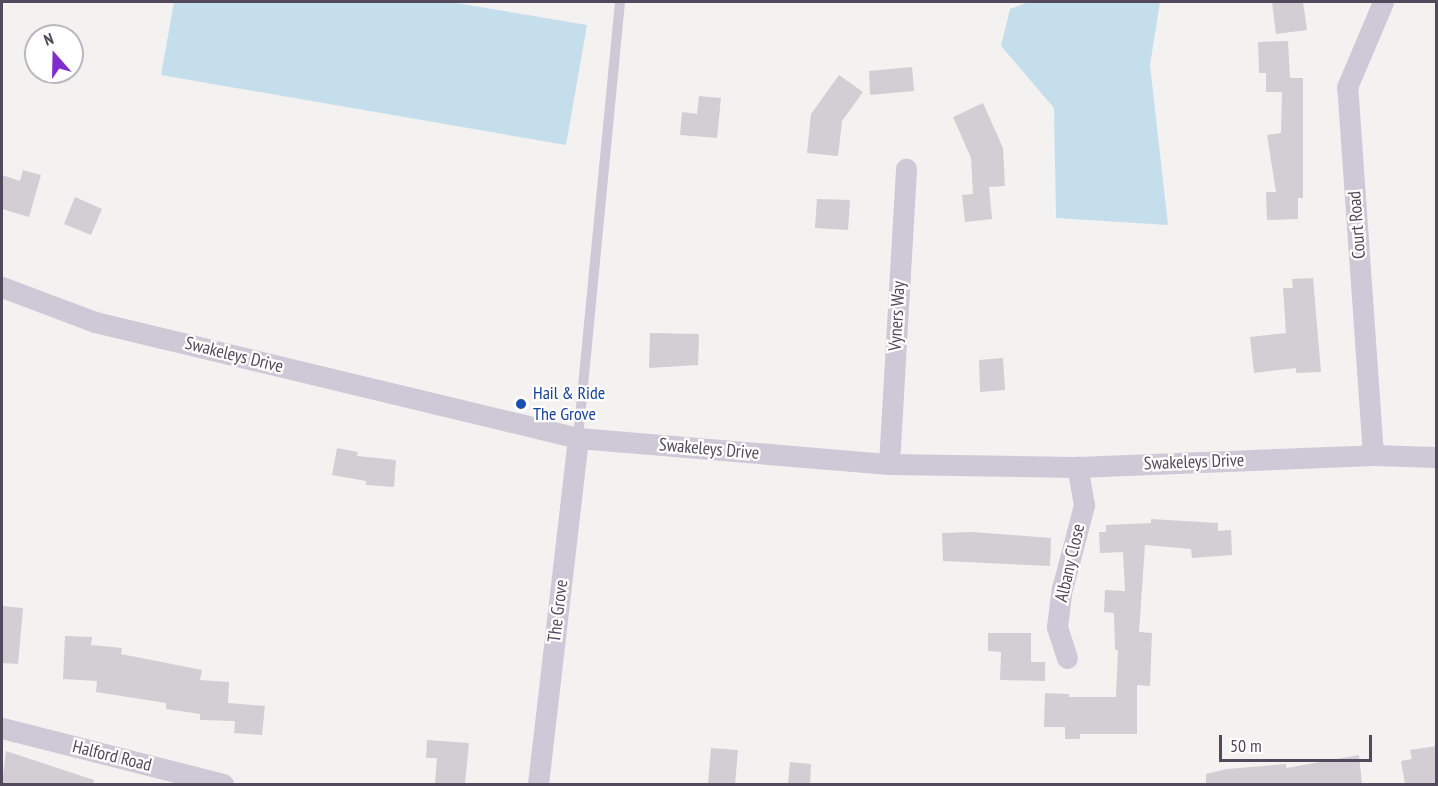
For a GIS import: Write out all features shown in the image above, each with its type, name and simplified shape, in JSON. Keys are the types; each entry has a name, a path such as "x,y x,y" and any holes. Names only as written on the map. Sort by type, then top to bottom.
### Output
{"street":[{"name":"Court Road","path":"1373,455 1347,87 1383,2"},
{"name":"Vyners Way","path":"889,464 906,168"},
{"name":"Swakeleys Drive","path":"2,287 95,322 578,438 889,464 1077,467 1373,455 1437,457"},
{"name":"The Grove","path":"538,784 578,438"},
{"name":"Albany Close","path":"1067,658 1058,627 1062,589 1084,505 1077,467"},
{"name":"Halford Road","path":"2,728 223,784"}],"lane":[{"path":"578,438 620,2"}],"shaded area":[{"path":"174,2 451,2 587,25 566,145 161,75"},
{"path":"1029,2 1160,2 1150,65 1168,225 1056,218 1054,108 1001,46 1010,9"}],"building":[{"path":"1272,2 1303,2 1307,30 1276,34"},
{"path":"1288,41 1290,78 1303,78 1303,198 1298,198 1298,219 1267,220 1266,192 1276,192 1267,135 1281,133 1282,92 1266,92 1266,73 1259,73 1258,42"},
{"path":"912,67 914,91 870,95 869,71"},
{"path":"839,75 863,92 842,121 838,156 807,153 811,114"},
{"path":"699,96 721,98 717,138 680,135 682,112 697,114"},
{"path":"983,103 1003,148 1005,186 989,187 992,219 965,222 962,195 973,194 971,158 953,117"},
{"path":"23,170 41,175 29,217 2,209 2,175 20,181"},
{"path":"75,197 102,209 91,235 64,224"},
{"path":"817,199 850,200 848,230 815,228"},
{"path":"1313,278 1321,372 1296,373 1296,368 1254,373 1250,337 1286,333 1283,288 1293,288 1292,279"},
{"path":"650,333 699,334 698,365 649,368"},
{"path":"1003,358 1005,390 980,392 979,360"},
{"path":"337,448 358,452 357,456 396,460 394,487 366,485 366,481 332,475"},
{"path":"1151,519 1218,523 1218,531 1231,530 1232,555 1192,558 1191,549 1145,545 1139,632 1152,633 1150,686 1137,685 1137,734 1080,734 1080,739 1065,739 1065,727 1044,727 1045,693 1069,694 1069,697 1116,697 1118,650 1115,650 1114,613 1104,612 1105,590 1125,591 1123,552 1100,553 1099,532 1106,532 1106,525 1151,523"},
{"path":"972,532 1051,538 1050,566 943,561 942,533"},
{"path":"2,606 23,608 18,664 2,663"},
{"path":"988,633 1031,633 1031,662 1045,662 1045,681 1000,680 1001,652 988,651"},
{"path":"65,636 92,637 91,645 122,648 121,654 202,670 200,680 229,682 228,703 265,706 262,735 234,733 235,721 200,720 200,714 166,709 166,703 96,692 97,681 63,679"},
{"path":"427,740 469,743 465,784 435,783 437,758 426,758"},
{"path":"1437,746 1437,784 1405,784 1401,761 1412,759 1410,750"},
{"path":"711,748 738,750 735,784 708,784"},
{"path":"6,751 94,780 93,784 2,784"},
{"path":"1359,755 1362,784 1206,784 1206,774 1227,769 1286,764 1286,768"},
{"path":"790,762 811,764 810,784 788,784"}],"place":[{"name":"Hail & Ride The Grove","path":"521,404"}]}
